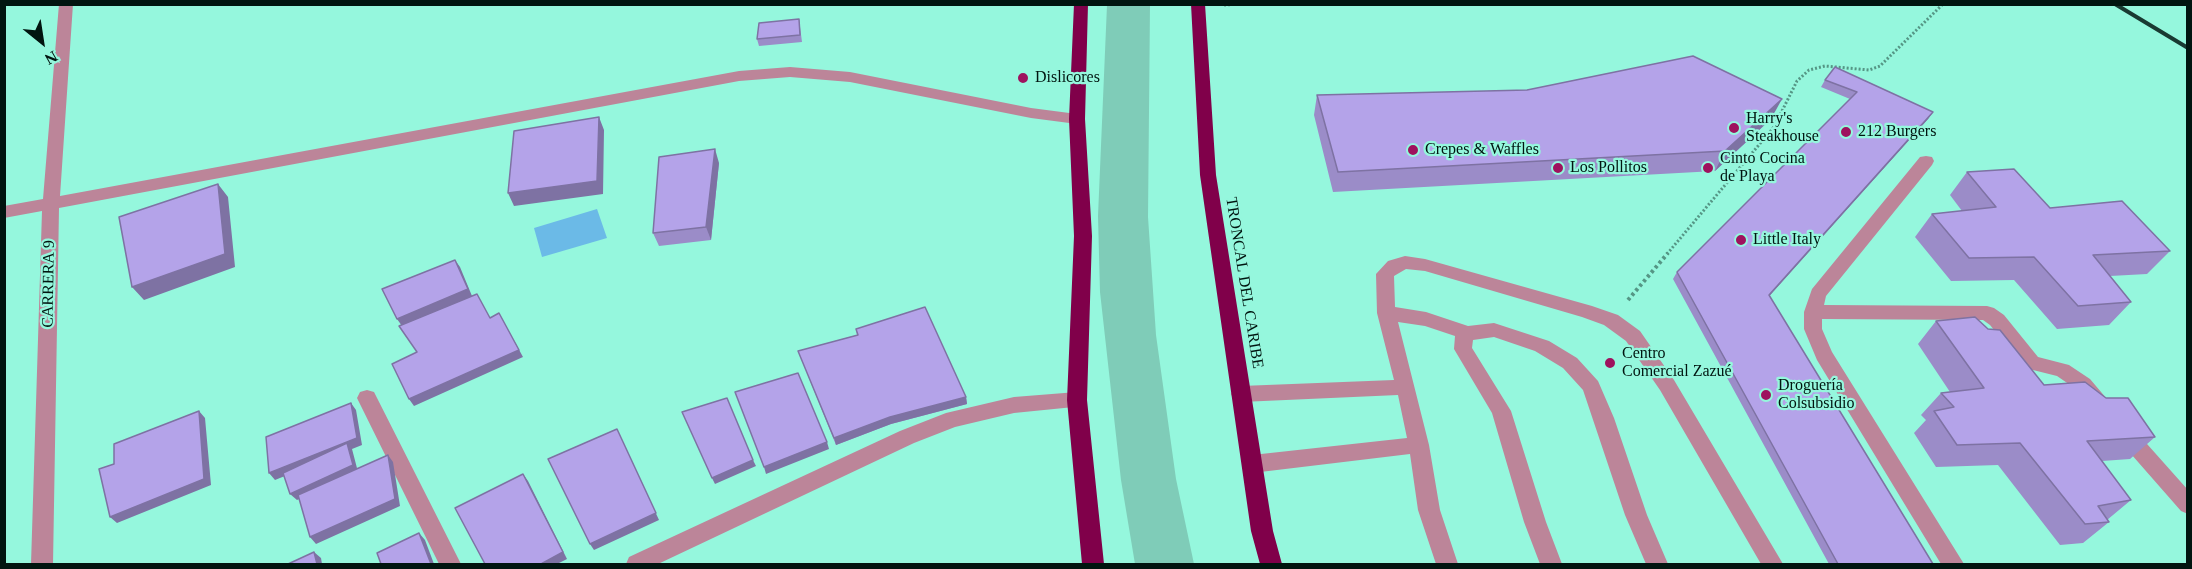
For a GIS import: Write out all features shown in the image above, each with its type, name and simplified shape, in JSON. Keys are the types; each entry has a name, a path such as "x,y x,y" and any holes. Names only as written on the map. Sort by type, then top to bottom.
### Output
{"highway":[{"path":"1081,4 1077,119 1083,236 1077,400 1093,564"},
{"name":"TRONCAL DEL CARIBE","path":"1198,4 1208,175 1251,464 1262,531 1271,564"}],"street":[{"name":"CARRERA 9","path":"42,564 51,203 66,4"},
{"path":"4,212 739,76 790,72 850,77 1031,113 1077,119"},
{"path":"1926,161 1818,294 1812,312 1813,329 1824,355 1953,564"},
{"path":"1447,564 1430,510 1419,445 1386,313 1385,274 1394,266 1406,262 1425,265 1586,311 1611,320 1633,336 1666,385 1772,564"},
{"path":"1812,312 1988,313 1997,320 2032,363 2062,370 2083,384 2187,506"},
{"path":"1386,313 1426,319 1468,333 1494,330 1542,346 1570,363 1591,386 1636,515 1657,564"},
{"path":"1468,333 1462,340 1463,350 1501,411 1535,522 1551,564"},
{"path":"1241,394 1405,387"},
{"path":"367,398 450,564"},
{"path":"637,564 907,437 953,419 1014,405 1077,400"},
{"path":"1251,464 1419,445"}],"path":[{"path":"1611,320 1774,127 1797,81 1809,70 1826,66 1869,70 1880,66 1943,4"}],"shaded area":[{"path":"1107,5 1150,5 1148,217 1156,335 1176,479 1194,564 1135,564 1121,480 1100,292 1098,216"},
{"path":"597,209 607,238 542,257 534,228"}],"building":[{"path":"799,19 800,35 757,39 759,23"},
{"path":"1693,56 1782,99 1725,151 1338,172 1317,95 1527,90"},
{"path":"1835,67 1933,112 1769,295 1933,564 1838,564 1677,272 1857,92 1825,80"},
{"path":"599,117 597,181 508,193 514,131"},
{"path":"715,149 706,227 653,233 659,157"},
{"path":"2014,169 2050,208 2122,201 2170,251 2093,255 2131,302 2078,306 2034,257 1969,258 1932,214 1996,207 1967,172"},
{"path":"218,184 225,254 132,287 119,217"},
{"path":"455,260 468,289 397,319 382,289"},
{"path":"477,294 490,318 499,313 519,350 409,399 392,364 417,352 399,326"},
{"path":"925,307 966,397 890,417 834,438 798,351 858,335 856,329"},
{"path":"1975,317 1988,329 2000,330 2044,385 2085,382 2106,398 2128,398 2155,437 2087,441 2131,500 2098,506 2109,522 2085,524 2020,443 1957,445 1934,411 1954,407 1941,393 1984,388 1936,321"},
{"path":"798,373 827,442 764,467 735,392"},
{"path":"727,398 753,460 712,478 682,412"},
{"path":"351,403 357,438 269,473 266,437"},
{"path":"199,411 204,479 110,517 99,469 114,464 114,444"},
{"path":"617,429 656,513 590,544 548,459"},
{"path":"347,443 353,465 290,494 283,473"},
{"path":"388,455 395,499 310,537 298,495"},
{"path":"523,474 563,552 541,564 485,564 455,508"},
{"path":"419,533 431,564 381,564 377,553"},
{"path":"314,552 317,564 288,564"}],"railway":[{"path":"2115,4 2188,48"}],"place":[{"name":"Dislicores","path":"1023,78"},
{"name":"Harry's Steakhouse","path":"1734,128"},
{"name":"212 Burgers","path":"1846,132"},
{"name":"Crepes & Waffles","path":"1413,150"},
{"name":"Los Pollitos","path":"1558,168"},
{"name":"Cinto Cocina de Playa","path":"1708,168"},
{"name":"Little Italy","path":"1741,240"},
{"name":"Centro Comercial Zazué","path":"1610,363"},
{"name":"Droguería Colsubsidio","path":"1766,395"}]}
